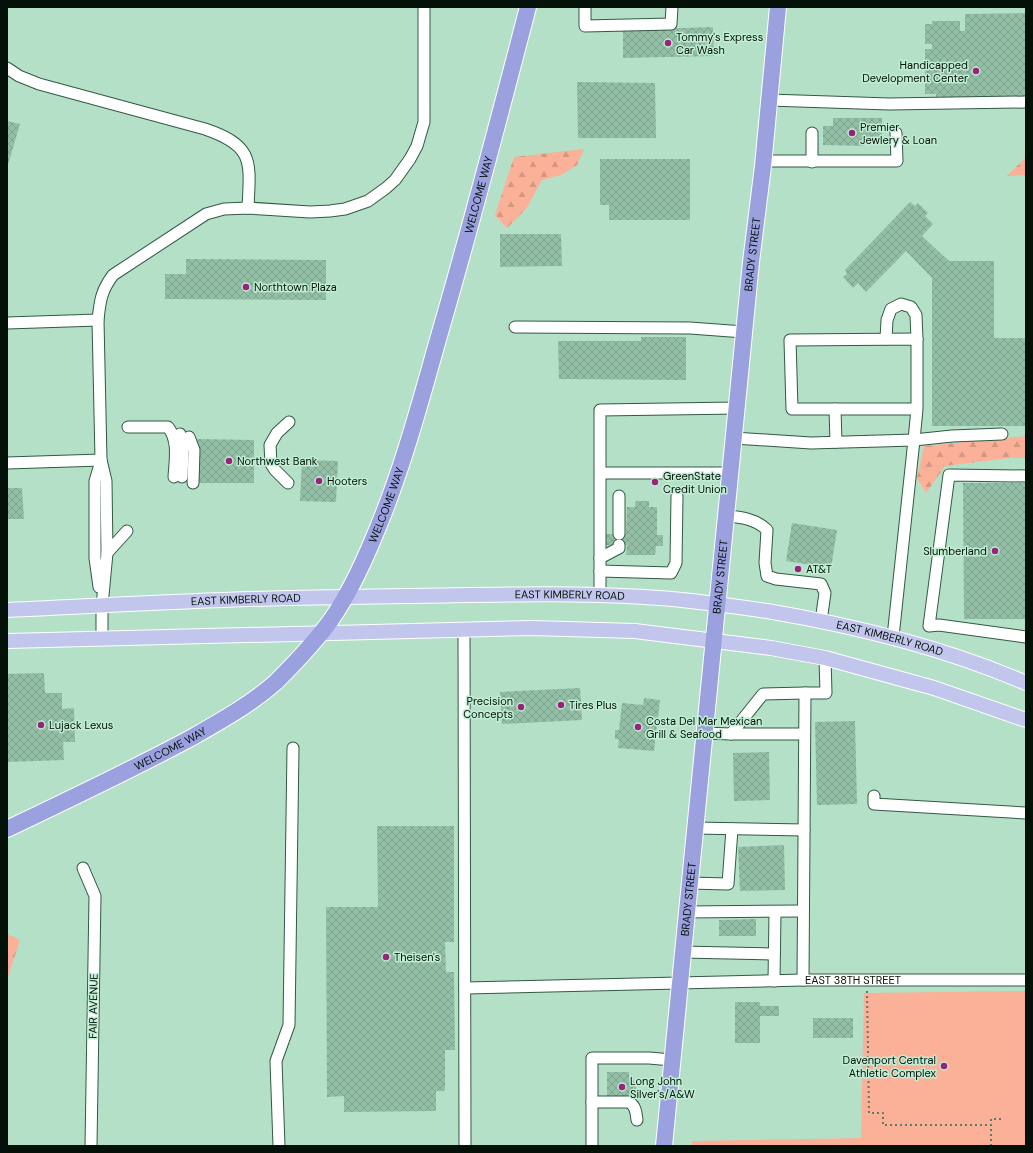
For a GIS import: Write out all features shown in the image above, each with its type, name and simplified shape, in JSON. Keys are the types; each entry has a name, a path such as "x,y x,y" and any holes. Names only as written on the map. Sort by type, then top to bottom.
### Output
{"highway":[{"name":"WELCOME WAY","path":"7,830 152,759 210,727 249,703 274,683 297,660 330,621 358,575 381,522 400,468 421,401 482,185 528,7"},
{"name":"BRADY STREET","path":"664,1146 694,828 778,7"}],"main road":[{"name":"EAST KIMBERLY ROAD","path":"7,610 286,598 520,594 600,595 681,600 717,604 821,621 893,636 954,655 996,670 1026,683"},
{"path":"7,641 464,629 532,628 635,631 771,648 825,658 934,688 1026,720"}],"street":[{"path":"102,638 102,606 107,553 106,481 101,460 98,320 104,286 112,274 206,214 224,209 248,208 310,212 330,211 345,209 368,201 377,196 395,180 402,170 417,146 424,122 424,7"},
{"path":"585,7 585,26 671,24 672,7"},
{"path":"7,68 19,76 39,84 205,129 217,133 234,142 243,151 248,165 250,175 248,208"},
{"path":"769,100 889,104 1026,102"},
{"path":"812,133 812,162"},
{"path":"763,161 897,161 896,133"},
{"path":"886,339 887,320 891,309 901,304 911,307 916,315 917,409 893,636"},
{"path":"7,323 98,320"},
{"path":"515,327 690,328 744,332"},
{"path":"917,339 790,340 792,409 917,409"},
{"path":"600,595 600,410 737,408"},
{"path":"835,409 836,442"},
{"path":"288,483 271,464 270,445 277,433 289,422"},
{"path":"128,427 173,427 183,430 189,437 185,479 182,438 173,427"},
{"path":"734,438 811,443 914,440 952,436 1002,434"},
{"path":"7,463 101,460"},
{"path":"101,460 96,481 95,558 102,606"},
{"path":"601,474 730,474"},
{"path":"1026,476 949,475 930,626 938,625 1026,637"},
{"path":"600,558 619,548 619,496"},
{"path":"600,571 671,573 676,563 677,496"},
{"path":"726,516 743,517 762,525 767,530 765,563 767,576 776,580 821,584 825,593 821,621"},
{"path":"107,553 127,532"},
{"path":"464,629 465,1146"},
{"path":"731,734 763,694 826,693 825,658"},
{"path":"803,980 805,693"},
{"path":"704,733 804,734"},
{"path":"279,1146 276,1061 289,1025 293,748"},
{"path":"874,796 874,804 1026,813"},
{"path":"694,828 804,830"},
{"path":"689,882 728,884 732,829"},
{"name":"FAIR AVENUE","path":"83,868 95,896 91,1146"},
{"path":"686,912 803,911"},
{"path":"774,912 774,981"},
{"path":"682,952 774,954"},
{"name":"EAST 38TH STREET","path":"465,988 803,980 1026,980"},
{"path":"592,1146 592,1058 649,1058 672,1060"},
{"path":"592,1102 629,1102 635,1108 637,1120"}],"path":[{"path":"866,980 869,1113 883,1113 883,1126 991,1124"},
{"path":"991,1146 991,1119 1004,1119"}],"green space":[{"path":"584,149 577,165 561,175 542,180 526,209 507,228 495,215 514,157"},
{"path":"1026,157 1026,175 1007,176"},
{"path":"1026,436 1026,458 1009,458 945,466 926,493 917,478 924,446"},
{"path":"7,934 20,940 7,980"},
{"name":"Davenport Central Athletic Complex","path":"1026,991 1026,1146 692,1146 692,1141 861,1138 864,993"}],"building":[{"name":"Handicapped Development Center","path":"1026,13 1026,98 936,99 936,94 925,94 925,49 932,49 932,44 925,44 925,24 932,24 932,21 960,21 960,31 965,31 965,14"},
{"name":"Tommy's Express Car Wash","path":"713,27 714,56 623,58 623,30"},
{"path":"577,82 655,83 656,138 578,138"},
{"name":"Premier Jewlery & Loan","path":"833,118 882,118 882,141 864,141 864,146 823,145 823,126 833,126"},
{"path":"7,121 20,124 7,168"},
{"path":"600,159 690,159 690,220 609,220 609,205 600,205"},
{"path":"910,202 915,206 918,203 928,213 925,216 933,224 922,236 949,261 994,261 994,338 1026,338 1025,426 932,426 932,278 906,251 866,292 858,283 853,288 843,277 847,274 845,270"},
{"path":"500,234 561,234 562,266 500,267"},
{"name":"Northtown Plaza","path":"186,259 326,260 326,300 165,299 165,274 186,274"},
{"path":"641,337 686,337 686,380 559,379 558,341 641,341"},
{"path":"196,439 254,440 254,483 196,483"},
{"name":"Hooters","path":"302,460 338,461 336,502 300,501"},
{"name":"Slumberland","path":"963,483 1026,483 1026,619 964,619"},
{"path":"7,488 22,488 24,519 7,519"},
{"path":"635,501 649,501 649,507 657,507 657,535 663,535 663,546 656,546 655,555 626,555 627,545 606,545 606,534 626,534 627,507 635,507"},
{"path":"792,523 837,530 831,568 786,561"},
{"name":"Lujack Lexus","path":"44,673 45,693 62,693 62,709 74,708 75,742 63,742 64,760 7,762 7,674"},
{"path":"580,688 582,720 502,724 500,692"},
{"name":"Costa Del Mar Mexican Grill & Seafood","path":"644,698 660,700 658,718 661,718 660,724 657,724 654,751 618,748 619,739 615,739 615,730 619,730 622,703 643,705"},
{"path":"855,721 857,804 817,805 815,722"},
{"path":"769,752 770,800 734,801 733,753"},
{"name":"Theisen's","path":"377,826 454,826 454,942 445,942 446,972 454,972 455,1050 445,1050 445,1091 436,1091 436,1111 344,1112 344,1096 327,1097 326,907 378,907"},
{"path":"784,845 785,890 740,891 738,847"},
{"path":"756,919 756,936 719,936 719,920"},
{"path":"735,1002 760,1002 760,1006 779,1006 779,1016 760,1016 760,1043 735,1043"},
{"path":"813,1018 853,1018 853,1038 813,1038"},
{"name":"Long John Silver's/A&W","path":"607,1072 629,1072 629,1079 634,1079 634,1082 636,1082 636,1092 638,1092 638,1097 622,1097 615,1099 615,1096 607,1096"}],"place":[{"name":"Tommy's Express Car Wash","path":"668,43"},
{"name":"Handicapped Development Center","path":"976,71"},
{"name":"Premier Jewlery & Loan","path":"852,133"},
{"name":"Northtown Plaza","path":"246,287"},
{"name":"Northwest Bank","path":"229,461"},
{"name":"Hooters","path":"319,481"},
{"name":"GreenState Credit Union","path":"655,482"},
{"name":"Slumberland","path":"995,551"},
{"name":"AT&T","path":"798,569"},
{"name":"Tires Plus","path":"561,705"},
{"name":"Precision Concepts","path":"521,707"},
{"name":"Lujack Lexus","path":"41,725"},
{"name":"Costa Del Mar Mexican Grill & Seafood","path":"638,727"},
{"name":"Theisen's","path":"386,957"},
{"name":"Davenport Central Athletic Complex","path":"944,1066"},
{"name":"Long John Silver's/A&W","path":"622,1087"}]}
